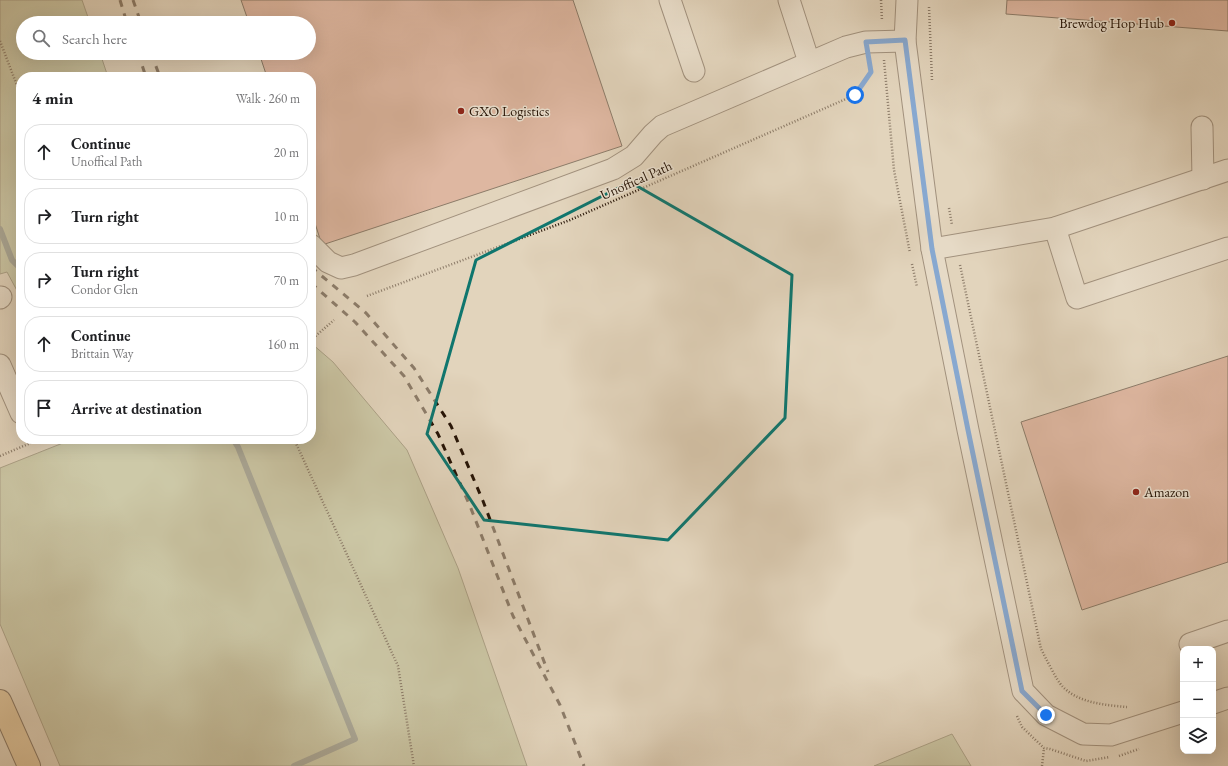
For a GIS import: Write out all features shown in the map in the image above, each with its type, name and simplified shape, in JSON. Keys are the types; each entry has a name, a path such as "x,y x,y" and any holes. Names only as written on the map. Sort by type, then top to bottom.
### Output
{"main road":[{"path":"0,701 29,766"}],"street":[{"path":"670,0 694,71"},
{"path":"789,0 809,62"},
{"path":"907,0 905,40 932,249 969,438 1022,691 1046,715 1083,734 1111,735 1180,713"},
{"path":"316,250 328,262 341,268 362,262 613,169 634,156 662,126 809,62 846,47 866,42 905,40"},
{"path":"1202,127 1204,179"},
{"path":"932,249 1055,228 1228,170"},
{"path":"1055,228 1077,298 1228,248"},
{"path":"0,365 16,402"},
{"path":"1190,644 1228,631"},
{"path":"1216,702 1228,698"}],"path":[{"path":"929,0 932,84"},
{"path":"0,41 16,83"},
{"name":"Unoffical Path","path":"367,296 570,220 855,95 871,72 866,42"},
{"path":"949,207 1041,649 1062,686 1079,698 1100,704 1126,707 1132,706"},
{"path":"316,336 334,320"},
{"path":"0,456 28,444"},
{"path":"296,444 398,666 414,766"},
{"path":"1042,766 1044,748"}],"highlighted area":[{"path":"630,182 792,275 785,418 668,540 484,520 427,434 476,260"}],"green space":[{"path":"0,0 82,0 88,16 16,16 16,60 102,60 106,72 16,72 16,289 7,272 0,274"},
{"path":"316,347 333,362 407,450 458,568 527,766 60,766 0,624 0,468 60,444 316,444"},
{"path":"952,734 971,766 874,766"}],"building":[{"name":"GXO Logistics","path":"241,0 573,0 622,146 322,245 316,226 316,72 265,72 261,60 316,60 316,16 247,16"},
{"name":"Brewdog Hop Hub","path":"1007,0 1228,0 1228,31 1006,14"},
{"name":"Amazon","path":"1228,356 1228,562 1082,610 1021,422"}],"waterway":[{"path":"0,229 12,260 16,264"},
{"path":"236,444 355,739 294,766"}],"railway":[{"path":"120,0 125,16"},
{"path":"133,0 139,16"},
{"path":"140,60 144,72"},
{"path":"154,60 158,72"},
{"path":"316,271 366,313 414,368 451,426 483,501 548,672"},
{"path":"316,287 355,322 404,376 438,434 470,506 513,616 560,705 584,766"}],"place":[{"name":"Brewdog Hop Hub","path":"1172,23"},
{"name":"GXO Logistics","path":"461,111"},
{"name":"Amazon","path":"1136,492"}],"route":[{"path":"855,95 871,72 866,42 905,40 932,249 1022,691 1046,715"}]}
